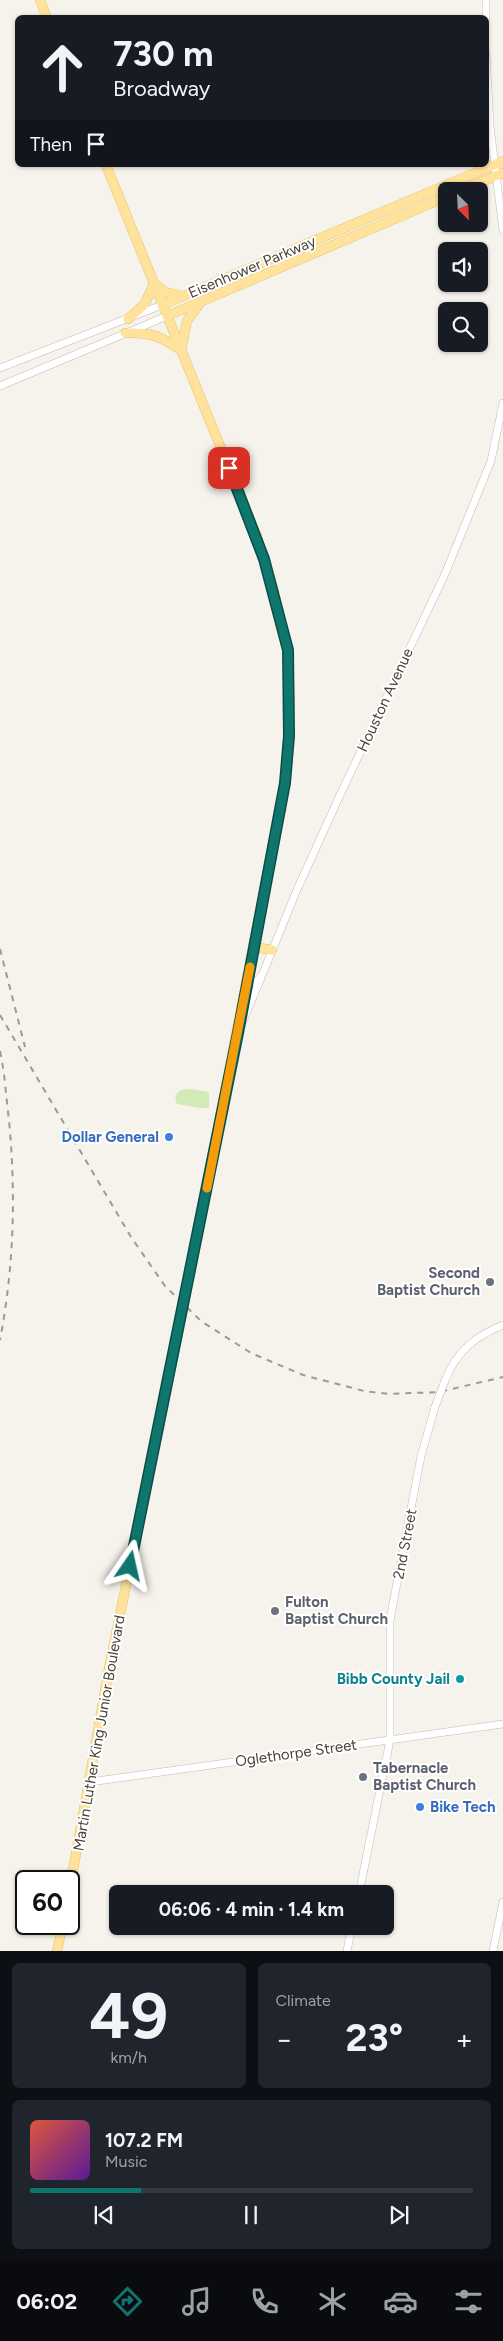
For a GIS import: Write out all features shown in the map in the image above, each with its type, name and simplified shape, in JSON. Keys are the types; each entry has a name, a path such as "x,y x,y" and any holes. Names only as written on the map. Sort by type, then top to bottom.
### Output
{"main road":[{"path":"40,0 46,15"},
{"name":"Eisenhower Parkway","path":"162,305 499,163"},
{"name":"Martin Luther King Junior Boulevard","path":"73,1870 110,1663 238,1033 285,783 290,716 288,650 264,559 213,427 107,167"},
{"path":"481,182 500,174"},
{"name":"Eisenhower Parkway","path":"167,316 438,200"},
{"path":"128,318 145,304 154,283 165,292 184,296"},
{"path":"125,333 149,333 158,336 181,350 187,321 201,301"},
{"path":"254,947 272,950"},
{"path":"57,1951 61,1935"}],"street":[{"path":"486,0 486,15"},
{"path":"489,108 490,126 499,163 503,230"},
{"name":"Eisenhower Parkway","path":"0,368 162,305"},
{"name":"Eisenhower Parkway","path":"0,386 167,316"},
{"name":"Houston Avenue","path":"238,1033 272,950 340,796 445,574 491,462 503,403"},
{"path":"246,984 259,979 263,973"},
{"name":"2nd Street","path":"360,1885 390,1740 390,1620 421,1456 446,1378 462,1350 479,1336 503,1325"},
{"name":"Oglethorpe Street","path":"90,1782 503,1724"},
{"path":"493,1951 503,1902"},
{"path":"346,1951 350,1935"}],"green space":[{"path":"190,1089 209,1092 209,1108 177,1104 176,1094"}],"railway":[{"path":"0,949 25,1047"},
{"path":"0,1015 131,1237 165,1286 201,1321 251,1353 303,1375 364,1391 389,1394 439,1392 503,1377"},
{"path":"0,1051 9,1120 13,1176 11,1258 0,1340"}],"slow traffic":[{"path":"207,1188 250,967"}],"place":[{"name":"Dollar General","path":"169,1137"},
{"name":"Second Baptist Church","path":"490,1282"},
{"name":"Fulton Baptist Church","path":"275,1611"},
{"name":"Bibb County Jail","path":"460,1679"},
{"name":"Tabernacle Baptist Church","path":"363,1777"},
{"name":"Bike Tech","path":"420,1807"}],"route":[{"path":"130,1566 238,1033 285,783 290,716 288,650 272,584 257,537 229,468"}]}
